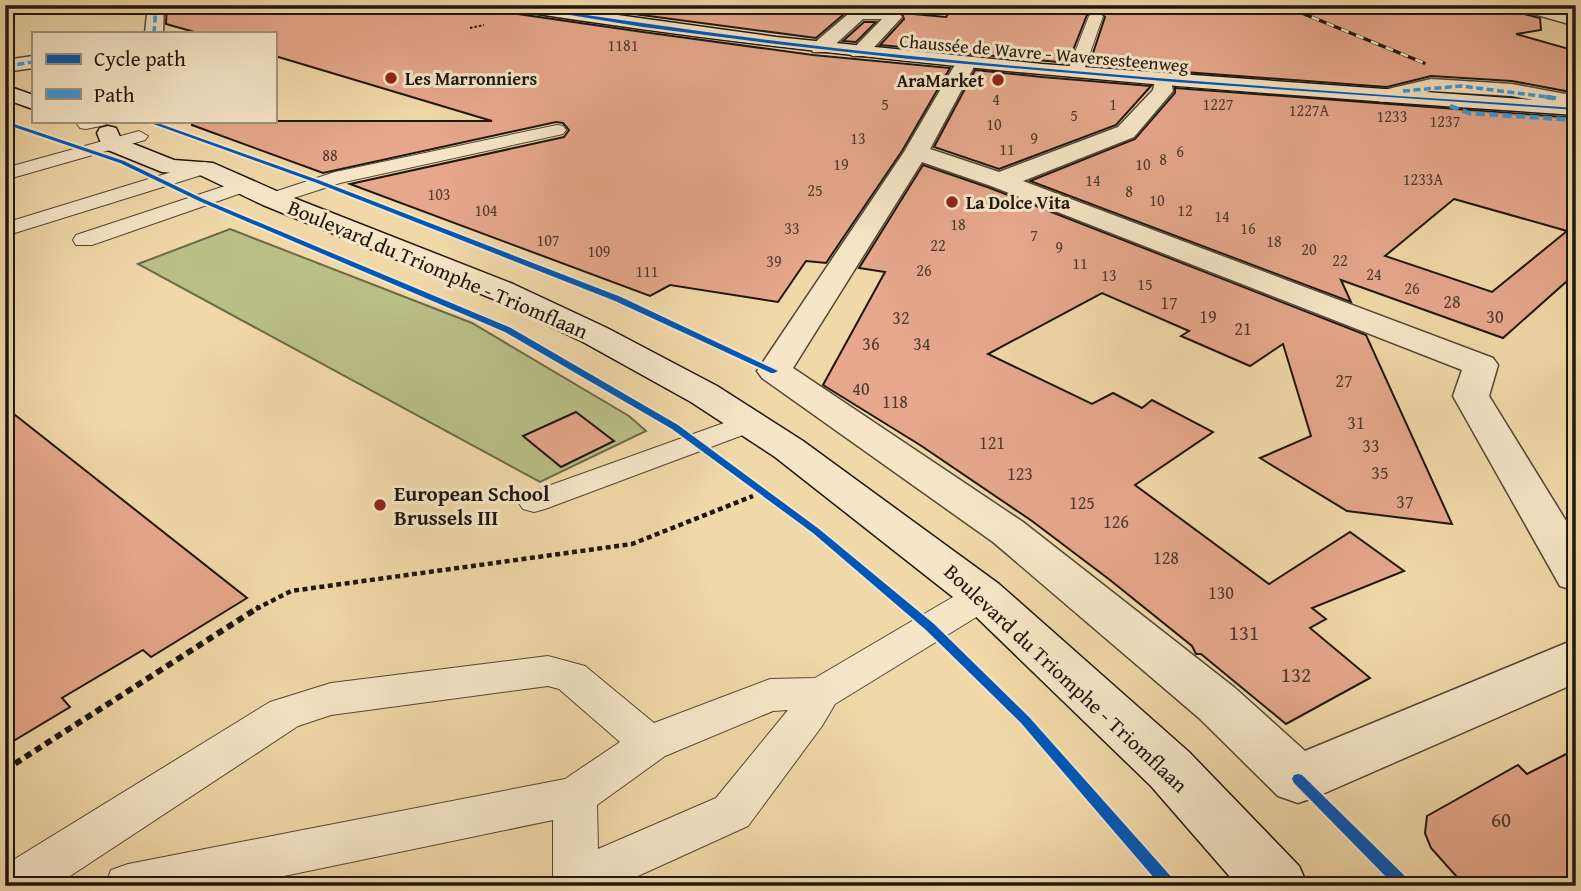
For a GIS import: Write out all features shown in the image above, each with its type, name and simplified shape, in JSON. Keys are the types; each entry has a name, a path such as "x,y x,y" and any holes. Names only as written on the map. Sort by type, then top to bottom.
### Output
{"street":[{"path":"155,32 156,5"},
{"name":"Chaussée de Wavre - Waversesteenweg","path":"511,5 658,28 820,48 1163,80 1266,93 1382,96 1576,109"},
{"path":"1519,5 1576,20"},
{"path":"820,48 859,14 885,9 894,17 859,52"},
{"path":"6,66 32,62"},
{"path":"966,63 916,152 774,371 1008,532 1217,703 1298,779 1572,663 1576,658"},
{"path":"1000,181 1126,132 1163,91 1163,80"},
{"name":"Chaussée de Wavre - Waversesteenweg","path":"1382,96 1431,85 1512,90 1576,102"},
{"path":"5,91 32,103"},
{"name":"Chaussée de Wavre - Waversesteenweg","path":"1431,99 1469,113 1576,120"},
{"name":"Boulevard du Triomphe - Triomflaan","path":"97,128 139,136 206,157 204,168"},
{"name":"Boulevard du Triomphe - Triomflaan","path":"97,128 171,167 204,168 502,291 595,335 704,394 888,521 983,596 1170,769 1278,886"},
{"path":"916,152 1000,181 1481,365 1471,396 1576,575"}],"lane":[{"path":"1075,73 1096,16"},
{"path":"5,174 97,128"},
{"path":"84,240 258,192 557,130"},
{"path":"5,230 204,168"},
{"path":"534,502 749,423"},
{"path":"128,886 575,796 650,744 771,695 821,692 983,596"},
{"path":"14,886 284,715 331,699 548,671 571,677 650,744"},
{"path":"575,796 577,884 732,812 808,714 821,692"}],"path":[{"path":"470,28 484,25"},
{"path":"5,770 253,610 291,591 632,544 757,494 696,443"}],"green space":[{"path":"230,229 472,323 629,416 646,431 540,482 138,264"}],"building":[{"path":"167,5 500,5 511,13 643,32 813,55 950,68 902,151 826,263 806,261 778,302 670,285 650,296 350,184 564,137 569,130 563,123 556,122 323,173 192,125 193,122 492,121 276,56 276,32 194,32 166,24"},
{"path":"566,5 806,5 850,9 816,38"},
{"path":"955,5 1509,5 1512,11 1540,18 1541,30 1516,34 1576,51 1576,93 1512,81 1431,76 1387,87 1089,65 1105,17 1097,10 1087,15 1068,63 880,45 904,19 902,13 946,17"},
{"path":"864,22 876,22 856,42 843,41"},
{"path":"975,70 1151,86 1116,125 999,169 934,147"},
{"path":"1175,88 1576,118 1576,273 1503,338 1341,280 1351,302 1030,181 1135,139 1175,93","holes":["1454,199 1567,231 1492,292 1385,256"]},
{"path":"923,165 990,188 1366,335 1452,524 1347,511 1260,458 1311,436 1283,344 1250,366 1181,336 1189,331 1102,293 988,354 1092,404 1113,393 1142,408 1152,400 1213,432 1135,485 1269,584 1350,532 1404,571 1312,608 1326,619 1310,628 1370,678 1286,724 1201,654 1196,654 1192,646 1110,580 1032,521 920,445 823,385 885,272 859,268"},
{"path":"5,407 247,598 151,657 143,650 62,698 70,707 5,746"},
{"path":"576,412 614,441 561,467 523,436"},
{"path":"1576,749 1576,886 1465,886 1431,848 1425,833 1427,816 1518,765 1527,774"}],"railway":[{"path":"1282,5 1424,63"}],"marked path":[{"path":"154,32 156,5"},
{"path":"7,66 32,62"},
{"path":"1403,91 1461,86 1501,89 1559,99"},
{"path":"1450,106 1469,113 1576,120"}],"cycle path":[{"path":"511,5 776,43 909,58 1175,81 1576,109"},
{"path":"5,122 122,162 201,200 508,330 675,427 816,531 930,627 1025,720 1170,886"},
{"path":"151,122 319,182 618,299 774,371"},
{"path":"1298,779 1405,886"}],"place":[{"name":"Les Marronniers","path":"391,78"},
{"name":"AraMarket","path":"998,80"},
{"name":"La Dolce Vita","path":"952,202"},
{"name":"European School Brussels III","path":"380,505"}]}
